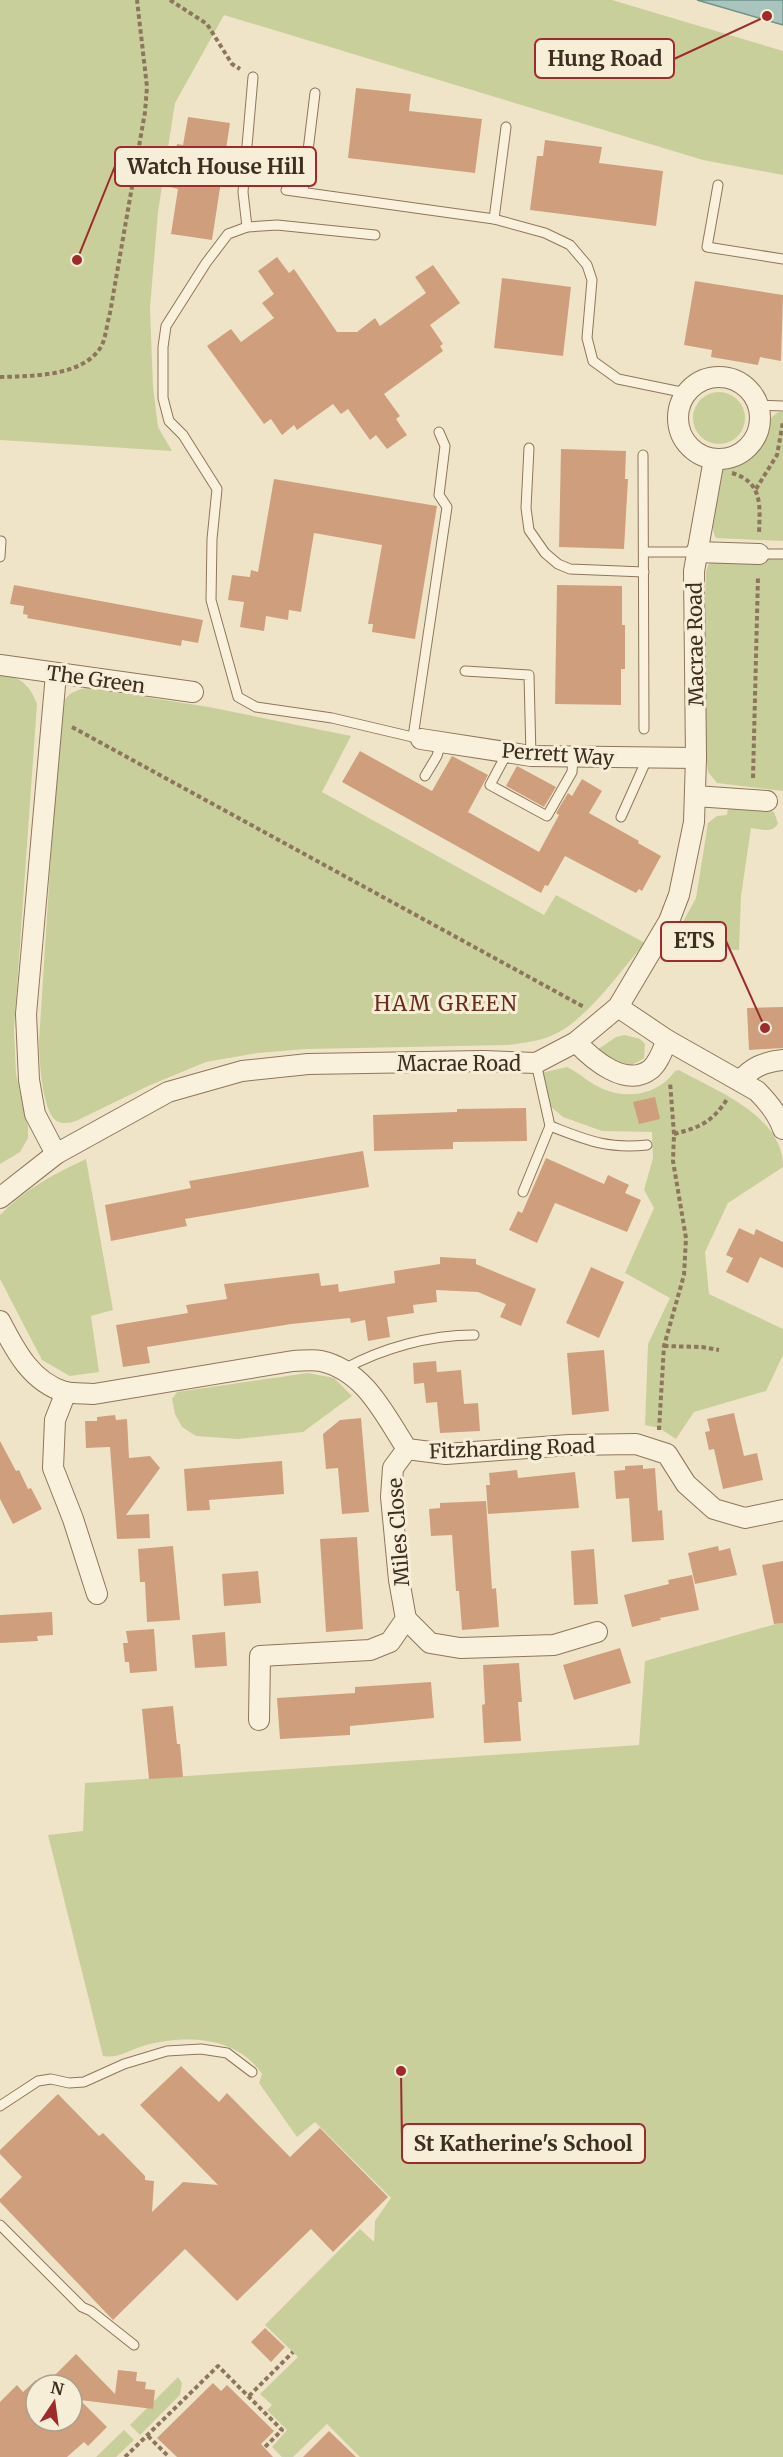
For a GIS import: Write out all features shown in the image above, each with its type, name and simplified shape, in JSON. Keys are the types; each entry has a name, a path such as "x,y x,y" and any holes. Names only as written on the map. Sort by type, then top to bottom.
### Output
{"street":[{"path":"711,378 726,378 740,382 751,392 758,405 760,419 758,432 751,444 741,453 713,465 689,446 681,434 678,420 680,406 686,393 697,383 711,378"},
{"name":"Macrae Road","path":"0,1198 56,1154 168,1092 242,1071 308,1064 483,1061 536,1063 576,1042 612,1013 641,971 669,921 679,895 694,822 696,758 694,571 713,465"},
{"path":"696,552 759,554"},
{"name":"The Green","path":"0,665 193,692"},
{"path":"56,674 26,1014 29,1080 35,1114 56,1154"},
{"name":"Perrett Way","path":"425,739 531,756 696,758"},
{"path":"695,796 759,801"},
{"path":"612,1013 663,1048 740,1081 757,1091 780,1119 783,1130"},
{"path":"576,1042 601,1065 614,1072 626,1074 641,1074 652,1068 663,1048"},
{"path":"740,1081 752,1067 783,1060"},
{"name":"Fitzharding Road","path":"0,1321 15,1349 30,1370 44,1381 66,1392 94,1394 293,1361 319,1361 344,1369 365,1387 407,1449 446,1454 636,1444 668,1454"},
{"path":"66,1392 55,1420 53,1468 97,1594"},
{"name":"Miles Close","path":"406,1619 399,1580 391,1497 393,1468 407,1449"},
{"path":"668,1454 686,1484 714,1509 745,1518 783,1510"},
{"path":"259,1720 260,1656 370,1650 390,1642 406,1619 430,1643 460,1648 554,1645 597,1632"}],"lane":[{"path":"247,227 243,192 253,77"},
{"path":"303,192 315,93"},
{"path":"494,219 506,127"},
{"path":"718,185 707,247 783,259"},
{"path":"286,190 494,219 545,233 570,245 587,265 592,280 587,338 594,361 618,379 686,393"},
{"path":"375,236 277,225 247,227 228,234 206,262 166,326 163,347 163,398 169,421 183,435 217,489 211,600 238,697 256,707 332,718 425,739"},
{"path":"758,405 783,406"},
{"path":"425,776 437,756 425,739 447,507 439,495 445,446 439,432"},
{"path":"529,448 526,508 529,530 545,553 558,564 570,569 644,572"},
{"path":"643,455 644,729"},
{"path":"0,557 1,542"},
{"path":"644,552 696,552"},
{"path":"759,554 783,554"},
{"path":"465,671 529,675 531,756"},
{"path":"507,753 490,785 547,816 572,772 573,758"},
{"path":"621,817 647,759"},
{"path":"523,1192 549,1126 536,1063"},
{"path":"549,1126 600,1145 628,1147 647,1145"},
{"path":"344,1369 368,1356 444,1335 474,1335"},
{"path":"0,2106 38,2081 51,2079 69,2083 84,2082 124,2064 166,2050 201,2049 228,2053 252,2072"},
{"path":"0,2225 82,2307 91,2311 134,2345"}],"path":[{"path":"0,377 44,376 72,368 93,356 102,344 110,313 145,112 147,87 137,0"},
{"path":"170,0 207,24 232,64 253,77"},
{"path":"756,489 777,455 783,416"},
{"path":"713,465 741,476 756,489 759,499 759,801"},
{"path":"52,709 63,723 612,1013"},
{"path":"663,1048 669,1077 674,1134 673,1161 686,1239 684,1275 664,1346 659,1428 668,1454"},
{"path":"674,1134 696,1128 716,1116 740,1081"},
{"path":"664,1346 719,1350"},
{"path":"249,2396 293,2352"},
{"path":"125,2457 218,2366 282,2430 264,2448"},
{"path":"148,2436 169,2457"}],"green space":[{"path":"0,0 612,0 783,51 783,175 703,160 224,15 175,103 158,212 150,308 153,387 158,427 172,451 0,440"},
{"path":"719,392 729,394 737,400 743,408 745,418 743,428 737,436 729,442 719,444 709,442 701,436 695,428 693,418 695,408 701,400 709,394"},
{"path":"779,412 783,412 783,541 716,538 713,513 721,472 728,463 748,453 756,446 768,423"},
{"path":"783,558 783,791 717,783 708,772 706,755 706,572 708,565 714,559"},
{"path":"0,674 14,677 24,683 37,704 14,1029 16,1074 28,1127 28,1138 20,1152 0,1164"},
{"path":"87,688 209,707 351,736 322,792 544,915 556,895 645,943 593,1005 569,1026 545,1038 507,1045 307,1049 258,1053 206,1062 148,1086 78,1120 58,1122 51,1114 44,1094 39,1041 60,714 68,696"},
{"path":"728,807 767,809 774,812 778,823 770,830 751,828 741,896 739,950 707,949 678,931 696,898 708,823 717,816 727,815"},
{"path":"625,1035 640,1039 645,1044 644,1058 631,1065 625,1065 597,1050 616,1037"},
{"path":"567,1067 598,1087 623,1094 652,1090 679,1070 745,1107 772,1133 780,1149 783,1167 728,1203 705,1252 709,1294 783,1329 783,1355 766,1391 694,1412 676,1439 659,1428 645,1425 648,1344 670,1298 625,1273 654,1208 644,1190 653,1158 652,1132 602,1131 563,1117 550,1106 541,1073"},
{"path":"86,1159 113,1310 91,1316 99,1372 70,1376 42,1360 0,1279 0,1215 40,1183"},
{"path":"308,1373 334,1378 352,1396 303,1432 238,1439 196,1436 182,1427 175,1414 172,1399 177,1392"},
{"path":"783,1622 783,2457 360,2457 327,2424 293,2457 282,2457 272,2447 287,2430 267,2410 272,2405 260,2394 298,2357 265,2325 360,2229 374,2242 375,2221 391,2198 315,2122 297,2137 259,2083 262,2074 239,2052 208,2041 175,2040 143,2046 118,2055 103,2056 48,1835 83,1831 85,1783 639,1745 645,1661"},
{"path":"178,2377 182,2383 180,2395 140,2435 130,2425"},
{"path":"124,2430 134,2440 116,2457 96,2457"}],"water":[{"path":"697,0 783,0 783,25"}],"building":[{"path":"356,88 411,94 409,111 482,119 475,173 348,158"},
{"path":"188,117 230,123 212,240 171,234 178,189 170,187 177,144 183,145"},
{"path":"545,140 602,147 599,163 663,171 656,226 530,210 537,156 543,156"},
{"path":"277,257 289,273 294,269 337,332 357,332 375,318 380,326 426,293 415,277 433,265 460,303 430,325 443,344 440,346 443,351 384,394 400,416 396,419 407,435 387,449 376,435 370,440 348,409 341,414 333,404 297,430 294,425 282,435 271,419 264,424 207,346 231,329 241,342 274,318 262,303 274,294 258,271"},
{"path":"502,278 571,287 563,356 494,348"},
{"path":"695,281 783,295 781,361 760,357 758,365 711,357 712,350 684,345"},
{"path":"561,449 626,451 625,479 628,479 624,549 559,547"},
{"path":"274,479 437,506 415,639 372,632 373,624 368,624 382,545 314,533 301,612 289,610 288,620 266,616 264,631 240,627 244,602 228,600 232,575 250,577 251,570 258,572"},
{"path":"14,585 203,620 198,643 182,640 181,646 27,618 28,615 23,614 24,606 10,604"},
{"path":"557,585 622,586 625,669 621,669 621,705 555,704"},
{"path":"360,751 432,791 452,756 488,775 468,812 539,852 559,815 556,813 568,793 572,796 582,779 602,791 589,813 661,856 642,891 639,889 636,893 565,856 548,886 545,885 541,893 342,782"},
{"path":"517,766 556,787 544,807 506,786"},
{"path":"783,1007 783,1048 749,1050 747,1008"},
{"path":"655,1097 660,1119 639,1124 633,1102"},
{"path":"526,1108 527,1141 453,1142 453,1149 374,1151 373,1115 457,1112 457,1109"},
{"path":"363,1151 369,1187 185,1219 187,1226 111,1241 105,1205 191,1188 189,1181"},
{"path":"546,1158 604,1184 608,1175 629,1185 625,1193 641,1200 627,1232 555,1203 537,1243 509,1230 518,1211 522,1213"},
{"path":"739,1228 754,1235 756,1229 783,1242 783,1268 760,1257 748,1283 726,1272 733,1258 726,1255"},
{"path":"440,1257 476,1259 476,1264 536,1289 521,1326 500,1317 506,1304 478,1292 436,1290 437,1302 413,1305 414,1313 387,1317 390,1337 368,1341 365,1320 351,1323 350,1318 291,1324 147,1347 150,1363 123,1367 116,1325 188,1313 186,1305 227,1299 224,1284 319,1273 321,1286 338,1284 339,1292 395,1283 394,1271 440,1264"},
{"path":"591,1267 624,1282 599,1338 566,1323"},
{"path":"604,1350 609,1411 572,1415 567,1353"},
{"path":"436,1361 437,1372 461,1370 464,1404 478,1403 480,1431 440,1433 437,1402 426,1403 424,1383 414,1384 413,1363"},
{"path":"734,1413 744,1456 757,1453 763,1480 723,1489 714,1449 709,1450 705,1432 710,1431 707,1419"},
{"path":"115,1415 116,1420 127,1419 129,1458 150,1456 160,1468 126,1515 149,1514 150,1538 117,1539 110,1447 86,1448 85,1421 97,1421 97,1417"},
{"path":"361,1418 369,1512 342,1514 338,1468 326,1469 323,1434 340,1420"},
{"path":"0,1441 16,1471 19,1470 28,1489 31,1488 42,1509 13,1524 0,1499"},
{"path":"282,1461 284,1494 209,1500 210,1510 187,1511 184,1469"},
{"path":"643,1465 643,1469 655,1468 658,1511 662,1510 664,1540 632,1542 629,1498 616,1499 614,1471 625,1470 625,1466"},
{"path":"517,1470 518,1478 575,1472 579,1508 488,1514 486,1485 490,1485 489,1473"},
{"path":"486,1501 492,1589 496,1588 499,1627 462,1630 459,1591 456,1591 452,1535 431,1536 429,1509 440,1508 440,1503"},
{"path":"357,1537 363,1629 326,1632 320,1539"},
{"path":"173,1546 180,1620 147,1622 145,1582 140,1582 138,1549"},
{"path":"718,1546 719,1551 730,1548 737,1575 695,1584 688,1553"},
{"path":"594,1549 598,1604 574,1605 571,1551"},
{"path":"783,1561 783,1623 774,1624 762,1565"},
{"path":"258,1571 261,1603 224,1606 222,1574"},
{"path":"692,1575 699,1610 660,1618 661,1620 632,1627 624,1595 669,1584 668,1580"},
{"path":"52,1612 53,1635 37,1636 38,1641 0,1643 0,1615"},
{"path":"154,1629 157,1671 130,1673 129,1662 125,1662 123,1643 128,1643 126,1631"},
{"path":"225,1632 227,1666 195,1668 192,1635"},
{"path":"620,1648 631,1683 574,1700 563,1665"},
{"path":"519,1663 522,1702 518,1702 521,1741 484,1743 483,1665"},
{"path":"431,1682 434,1718 350,1726 350,1735 280,1739 277,1698 355,1693 355,1687"},
{"path":"173,1706 183,1777 149,1779 142,1709"},
{"path":"181,2066 219,2102 227,2093 290,2157 320,2128 388,2197 333,2252 311,2229 237,2301 185,2249 113,2320 0,2202 0,2199 22,2177 0,2154 0,2150 58,2094 99,2136 103,2133 145,2176 145,2180 154,2181 152,2212 183,2182 218,2185 140,2105"},
{"path":"265,2328 285,2347 271,2362 251,2342"},
{"path":"76,2354 115,2394 118,2370 137,2372 136,2381 146,2382 145,2389 155,2390 153,2409 84,2400 84,2373 57,2373"},
{"path":"213,2383 221,2391 227,2385 274,2431 261,2444 273,2457 177,2457 157,2438"},
{"path":"17,2385 23,2392 24,2433 84,2433 84,2404 107,2427 88,2446 84,2442 67,2457 0,2457 0,2402"},
{"path":"329,2431 356,2457 303,2457"}],"place":[{"name":"Hung Road","path":"767,16"},
{"name":"Watch House Hill","path":"77,260"},
{"name":"ETS","path":"765,1028"},
{"name":"St Katherine's School","path":"401,2071"}],"district":[{"name":"HAM GREEN","path":"446,1003"}]}
